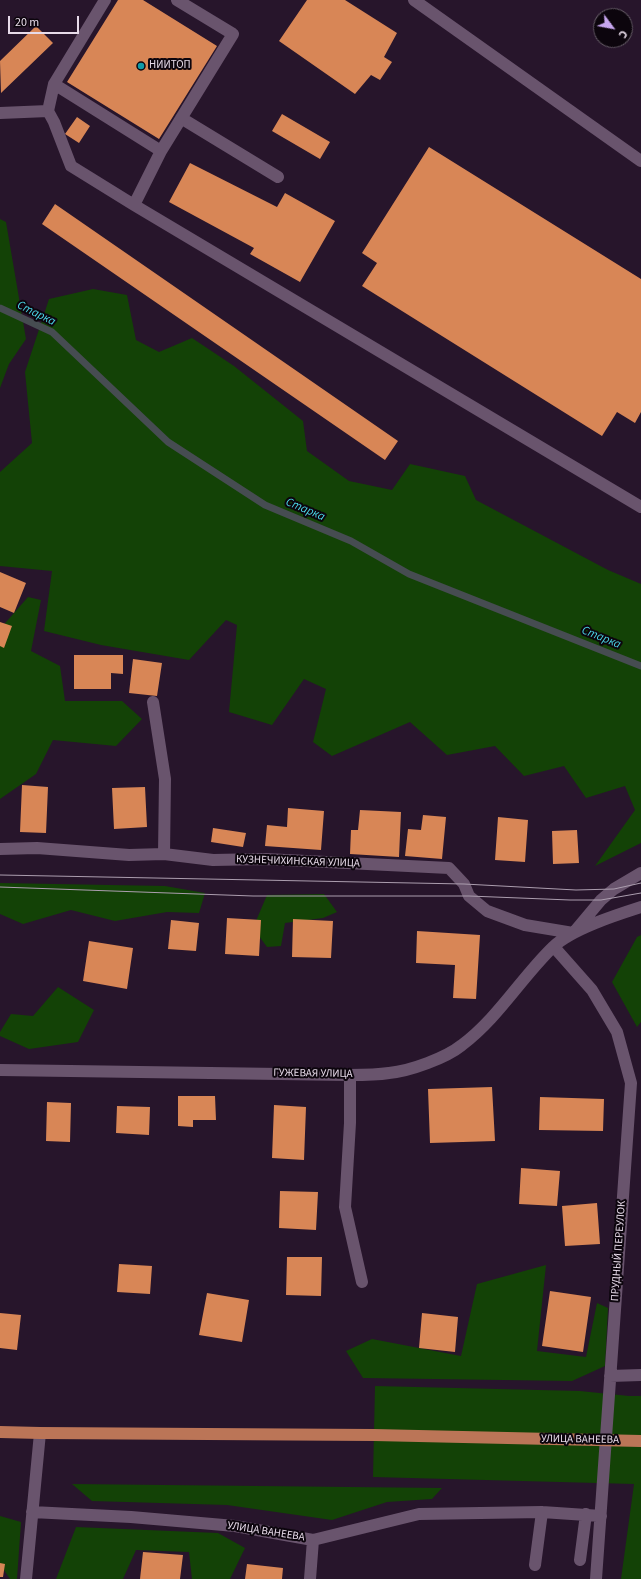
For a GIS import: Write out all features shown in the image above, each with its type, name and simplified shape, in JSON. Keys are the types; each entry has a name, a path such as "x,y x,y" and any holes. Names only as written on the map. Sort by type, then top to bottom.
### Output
{"main road":[{"name":"УЛИЦА ВАНЕЕВА","path":"0,1432 374,1435 641,1442"}],"street":[{"path":"105,0 54,84 48,111 54,122 71,166 641,507"},
{"path":"134,205 161,151 233,34 177,0"},
{"path":"414,0 641,161"},
{"path":"54,84 161,151"},
{"path":"0,113 48,111"},
{"path":"181,118 278,177"},
{"path":"153,702 165,779 164,854"},
{"name":"КУЗНЕЧИХИНСКАЯ УЛИЦА","path":"0,849 37,848 129,855 164,854 213,860 265,858 449,868 464,884 469,896 487,911 525,925 573,934"},
{"path":"573,934 601,900 614,889 641,873"},
{"path":"573,934 641,907"},
{"name":"ГУЖЕВАЯ УЛИЦА","path":"0,1070 350,1075 391,1073 431,1062 462,1046 488,1021 554,947 573,934"},
{"name":"ПРУДНЫЙ ПЕРЕУЛОК","path":"554,947 592,990 617,1032 631,1083 596,1579"},
{"path":"350,1075 350,1123 345,1206 362,1282"},
{"path":"610,1376 641,1375"},
{"path":"26,1579 40,1433"},
{"name":"УЛИЦА ВАНЕЕВА","path":"32,1512 131,1517 235,1526 314,1540 419,1514 542,1512 600,1516"},
{"path":"535,1565 542,1512"},
{"path":"580,1560 586,1514"},
{"path":"310,1579 314,1540"}],"green space":[{"path":"0,219 6,222 26,339 9,364 0,388"},
{"path":"93,289 127,295 136,340 159,352 192,338 234,366 303,421 307,451 349,481 392,490 410,464 465,476 476,500 608,570 641,584 641,843 595,866 635,810 625,786 586,798 564,766 524,776 495,746 447,755 410,722 332,756 313,742 326,689 304,679 272,725 229,712 237,625 226,620 189,660 101,645 44,631 52,571 0,566 0,472 32,443 25,372 49,299"},
{"path":"28,597 41,600 31,651 60,666 65,701 122,701 142,719 116,746 53,740 36,774 0,799 0,629"},
{"path":"0,883 165,886 205,893 199,913 167,912 115,921 71,910 23,924 0,914"},
{"path":"324,894 337,912 323,918 285,923 281,946 267,947 253,928 267,895"},
{"path":"641,935 641,1022 637,1027 612,982 637,937"},
{"path":"58,987 94,1010 78,1042 29,1049 0,1036 0,1032 11,1014 33,1016"},
{"path":"546,1265 537,1351 586,1357 597,1303 608,1308 605,1366 572,1381 363,1378 346,1351 372,1339 461,1356 477,1284"},
{"path":"375,1386 580,1391 641,1396 641,1579 621,1579 634,1484 373,1477"},
{"path":"72,1484 442,1488 432,1499 387,1502 332,1520 227,1505 92,1501"},
{"path":"0,1516 21,1522 17,1579 10,1579 0,1564"},
{"path":"76,1527 218,1533 245,1548 230,1579 192,1579 189,1552 136,1550 123,1579 56,1579"}],"building":[{"name":"НИИТОП","path":"118,0 143,0 217,46 159,139 67,82"},
{"path":"307,0 345,0 397,33 384,57 392,62 380,80 371,75 355,94 279,41"},
{"path":"36,26 53,43 1,93 0,61"},
{"path":"282,114 330,142 320,159 272,131"},
{"path":"77,117 90,126 79,143 65,134"},
{"path":"429,147 641,279 641,412 635,423 617,412 602,436 362,286 377,263 362,253"},
{"path":"190,163 277,207 285,193 335,221 300,282 250,254 254,248 169,202"},
{"path":"55,204 398,441 385,460 42,224"},
{"path":"0,572 26,583 14,613 0,607"},
{"path":"0,622 12,626 4,648 0,646"},
{"path":"74,655 123,655 123,674 111,673 111,689 74,689"},
{"path":"133,659 162,663 157,696 129,693"},
{"path":"22,785 48,787 46,833 20,832"},
{"path":"145,787 147,827 114,829 112,788"},
{"path":"288,808 324,811 321,850 265,846 267,825 287,827"},
{"path":"360,810 401,812 399,857 350,854 351,830 358,830"},
{"path":"423,815 446,817 442,859 405,856 408,829 421,830"},
{"path":"498,817 528,820 525,862 495,860"},
{"path":"213,828 246,833 243,847 211,842"},
{"path":"577,830 579,863 553,864 552,831"},
{"path":"227,918 261,920 259,956 225,954"},
{"path":"293,919 333,921 331,958 292,957"},
{"path":"171,920 199,923 196,951 168,949"},
{"path":"417,931 480,935 476,999 453,998 455,965 416,963"},
{"path":"89,941 133,948 127,989 83,981"},
{"path":"492,1087 495,1141 430,1143 428,1089"},
{"path":"178,1096 215,1096 216,1120 193,1120 193,1127 178,1126"},
{"path":"540,1097 604,1099 603,1131 539,1130"},
{"path":"47,1102 71,1103 70,1142 46,1141"},
{"path":"274,1105 306,1107 304,1160 272,1158"},
{"path":"117,1106 150,1107 149,1135 116,1133"},
{"path":"521,1168 560,1171 557,1206 519,1204"},
{"path":"280,1191 318,1192 316,1230 279,1228"},
{"path":"597,1203 600,1244 565,1246 562,1206"},
{"path":"287,1257 322,1257 321,1296 286,1295"},
{"path":"119,1264 152,1266 150,1294 117,1292"},
{"path":"550,1291 591,1297 583,1352 542,1346"},
{"path":"207,1293 249,1300 242,1342 199,1335"},
{"path":"0,1313 21,1315 17,1350 0,1348"},
{"path":"422,1313 458,1317 455,1352 419,1348"},
{"path":"143,1552 183,1555 180,1579 140,1579"},
{"path":"0,1563 5,1564 3,1577 0,1577"},
{"path":"247,1564 283,1568 282,1579 245,1579"}],"waterway":[{"name":"Старка","path":"0,308 52,332 168,442 265,505 351,541 409,574 641,666"}],"tram line":[{"path":"0,875 464,884 576,890 614,889 641,883"},
{"path":"0,887 253,896 469,896 570,900 601,900 641,893"}],"place":[{"name":"НИИТОП","path":"141,66"}]}
